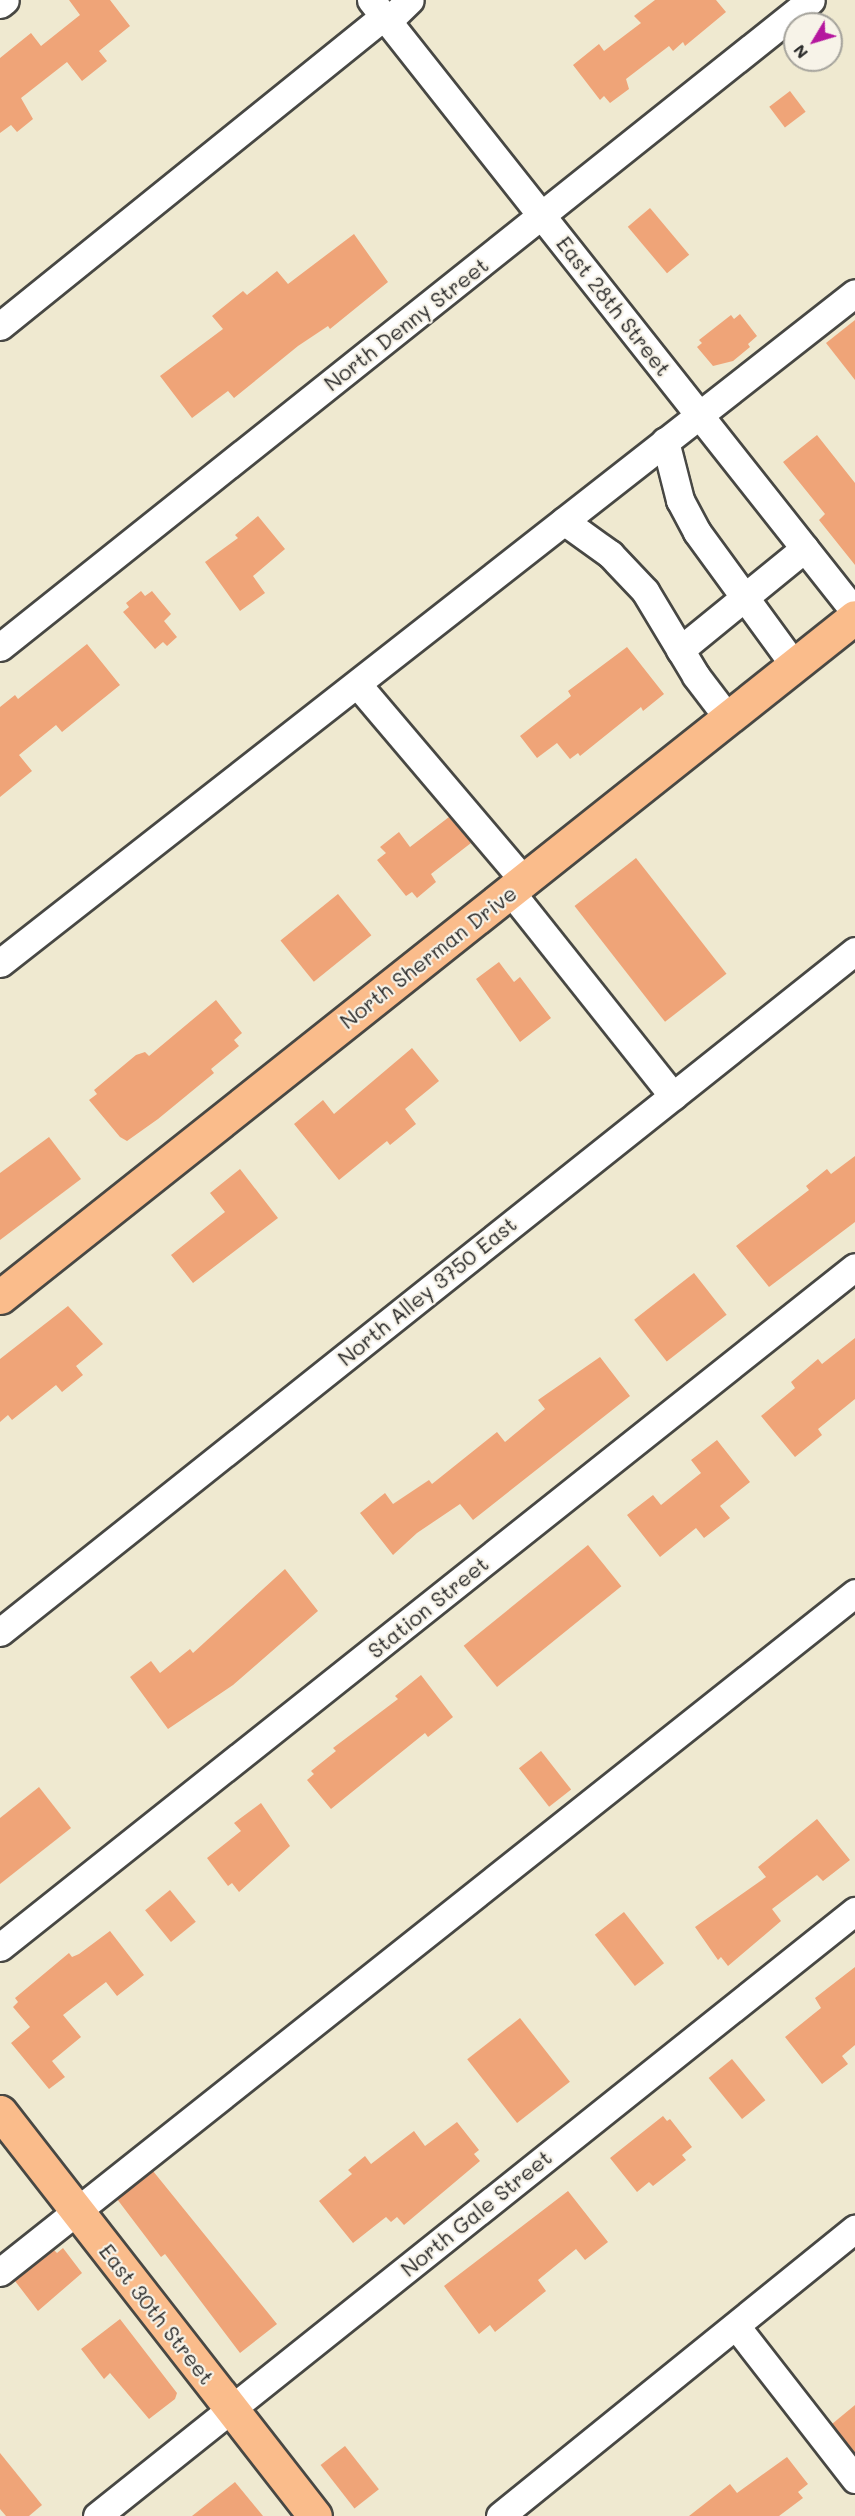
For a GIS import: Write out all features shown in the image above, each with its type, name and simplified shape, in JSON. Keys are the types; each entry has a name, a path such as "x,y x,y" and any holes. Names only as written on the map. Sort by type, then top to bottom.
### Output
{"main road":[{"name":"North Sherman Drive","path":"0,1298 855,617"},
{"name":"East 30th Street","path":"0,2112 315,2516"}],"street":[{"path":"0,4 5,0"},
{"path":"0,326 381,12 410,0"},
{"name":"North Denny Street","path":"0,647 811,0"},
{"name":"East 28th Street","path":"381,12 855,612"},
{"path":"0,963 358,685 855,293"},
{"path":"665,441 680,500 697,532 794,665"},
{"path":"564,521 610,554 645,591 680,650 728,718"},
{"path":"680,650 805,548"},
{"path":"358,685 517,886 673,1096"},
{"name":"North Alley 3750 East","path":"0,1632 855,951"},
{"name":"Station Street","path":"0,1947 855,1267"},
{"path":"0,2272 855,1593"},
{"name":"North Gale Street","path":"97,2516 129,2506 231,2410 855,1911"},
{"path":"500,2516 855,2229"},
{"path":"736,2326 855,2479"}],"building":[{"path":"69,0 110,0 130,26 99,51 107,61 82,81 67,62 21,98 33,119 17,132 11,125 0,133 0,58 31,33 41,46 80,15"},
{"path":"655,0 716,0 726,12 685,46 683,42 673,51 669,46 626,79 629,89 610,103 604,96 600,100 573,65 599,44 604,51 641,23 634,16"},
{"path":"790,91 806,112 785,127 769,107"},
{"path":"650,208 689,255 667,273 628,227"},
{"path":"354,234 388,282 330,329 328,326 298,346 234,398 228,391 192,418 160,376 223,329 212,316 243,291 247,295 277,271 288,284"},
{"path":"740,314 757,336 748,344 750,347 733,361 713,366 697,347 702,343 699,340 731,315 734,319"},
{"path":"855,320 855,380 826,343"},
{"path":"817,435 855,483 855,565 819,520 825,514 783,462"},
{"path":"258,516 285,549 253,576 265,593 240,611 205,562 238,538 235,535"},
{"path":"141,591 145,596 152,591 171,614 164,621 177,637 167,646 163,642 155,649 123,612 129,607 126,603"},
{"path":"87,644 120,685 62,732 56,725 19,755 32,771 0,797 0,707 15,695 18,699"},
{"path":"627,647 664,694 643,711 641,707 580,756 578,753 570,759 557,743 537,758 520,736 571,696 568,691"},
{"path":"449,817 471,843 431,874 436,882 417,898 412,892 406,896 377,860 386,853 380,847 399,832 410,847"},
{"path":"636,858 727,974 665,1022 575,906"},
{"path":"338,894 371,935 314,982 280,941"},
{"path":"499,962 514,982 520,977 551,1018 520,1042 476,979"},
{"path":"216,1000 242,1033 234,1040 239,1046 211,1069 214,1073 158,1119 127,1141 120,1137 89,1100 97,1094 94,1090 136,1055 145,1052 149,1056"},
{"path":"412,1048 439,1081 405,1109 416,1124 390,1145 387,1141 339,1180 294,1124 323,1100 334,1114"},
{"path":"49,1137 81,1179 0,1240 0,1173"},
{"path":"855,1156 855,1222 769,1287 736,1246 809,1190 806,1186 827,1169 831,1174"},
{"path":"240,1169 278,1218 193,1283 171,1255 225,1212 210,1193"},
{"path":"694,1273 727,1315 667,1362 634,1320"},
{"path":"68,1306 103,1344 76,1366 83,1375 62,1392 56,1385 12,1420 8,1415 0,1422 0,1359"},
{"path":"855,1338 855,1399 818,1429 822,1435 795,1457 761,1416 795,1388 791,1382 818,1359 822,1364"},
{"path":"600,1357 630,1396 473,1520 460,1504 417,1533 393,1555 360,1513 385,1493 393,1504 429,1480 432,1484 497,1432 505,1442 545,1409 538,1400"},
{"path":"717,1440 750,1482 720,1506 730,1518 704,1538 696,1528 660,1557 627,1515 653,1495 661,1505 701,1473 691,1460"},
{"path":"588,1545 621,1586 497,1687 464,1646"},
{"path":"285,1569 318,1611 233,1685 168,1729 130,1677 151,1661 160,1673 190,1649 193,1653"},
{"path":"421,1675 453,1717 428,1737 425,1733 331,1809 307,1780 314,1774 311,1771 336,1751 333,1748 398,1699 395,1696"},
{"path":"541,1751 571,1790 549,1807 519,1768"},
{"path":"39,1787 71,1828 0,1884 0,1818"},
{"path":"261,1803 290,1846 239,1892 232,1883 228,1886 207,1858 241,1831 234,1823"},
{"path":"817,1819 850,1860 823,1881 817,1875 772,1909 781,1921 728,1966 721,1957 718,1960 695,1927 766,1877 758,1867"},
{"path":"170,1890 196,1922 171,1942 145,1910"},
{"path":"624,1912 664,1963 635,1986 595,1935"},
{"path":"110,1931 144,1975 117,1996 106,1982 63,2015 81,2037 52,2061 65,2077 49,2089 11,2043 30,2027 13,2007 18,2002 15,1998 69,1953 72,1957 79,1954"},
{"path":"855,1967 855,2045 842,2056 848,2064 822,2084 785,2037 821,2008 815,1998"},
{"path":"520,2018 570,2082 517,2123 467,2059"},
{"path":"732,2059 765,2100 742,2119 709,2078"},
{"path":"663,2116 667,2121 670,2119 692,2147 682,2155 686,2160 653,2186 649,2182 637,2192 610,2158"},
{"path":"457,2122 479,2150 474,2154 480,2161 404,2225 397,2217 391,2222 386,2217 353,2243 319,2201 352,2174 348,2170 365,2156 371,2164 414,2131 425,2146"},
{"path":"153,2171 277,2324 240,2353 165,2254 161,2257 117,2199"},
{"path":"568,2191 608,2242 585,2260 576,2249 538,2280 546,2291 495,2332 490,2325 479,2334 444,2286"},
{"path":"63,2248 82,2273 38,2311 15,2281 54,2250 57,2253"},
{"path":"120,2319 177,2393 175,2399 149,2419 110,2373 104,2379 81,2349"},
{"path":"855,2405 855,2453 832,2424"},
{"path":"345,2446 379,2489 354,2508 321,2465"},
{"path":"0,2453 42,2505 29,2516 6,2516 0,2509"},
{"path":"787,2457 808,2484 798,2492 803,2498 779,2516 689,2516 730,2484 737,2493"},
{"path":"235,2482 263,2516 192,2516"}]}
